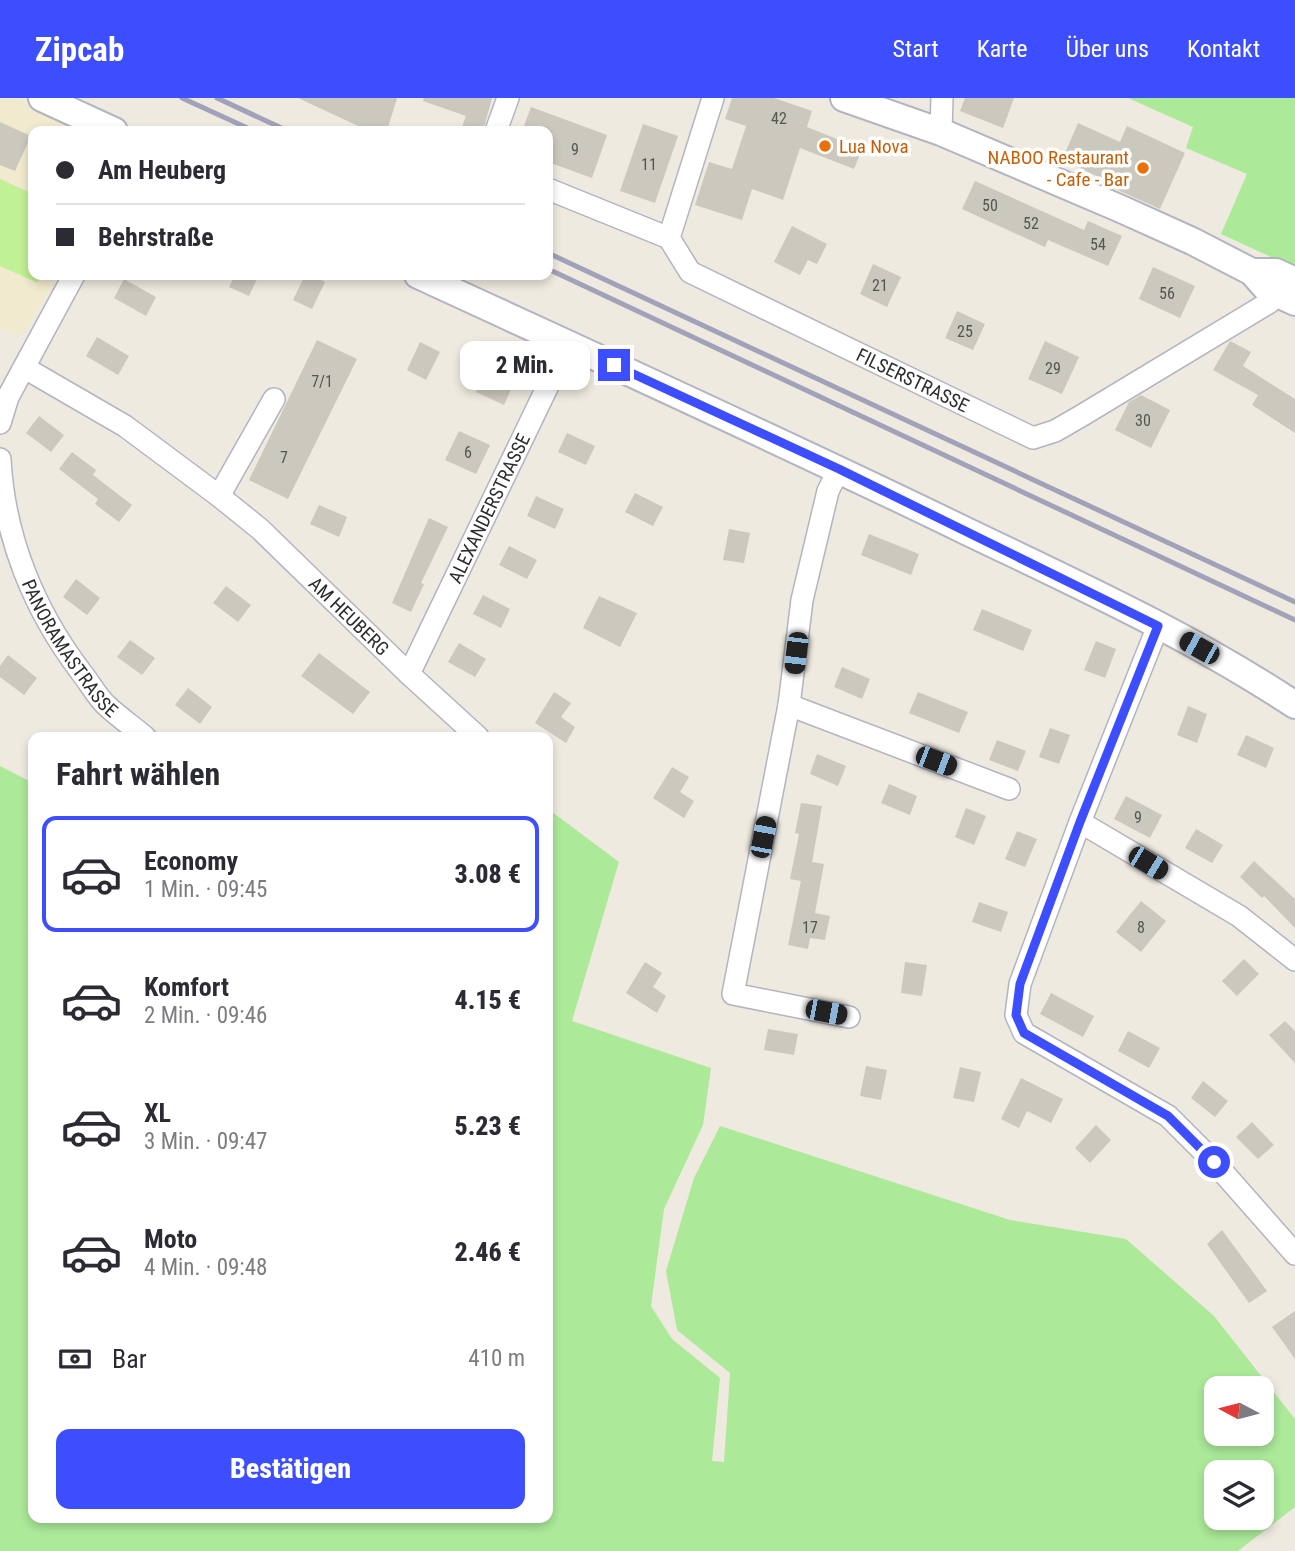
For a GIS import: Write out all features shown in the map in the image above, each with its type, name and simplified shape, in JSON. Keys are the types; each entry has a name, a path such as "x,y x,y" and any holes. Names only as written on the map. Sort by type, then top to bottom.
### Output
{"street":[{"path":"42,98 103,126"},
{"path":"498,126 508,98"},
{"path":"553,191 668,238 713,98"},
{"path":"844,98 941,132 1121,209 1252,272 1276,272 1288,292"},
{"path":"941,132 942,98"},
{"name":"FILSERSTRASSE","path":"668,238 690,272 1033,438 1055,431 1082,416 1288,292"},
{"path":"0,423 4,394 25,368 71,280"},
{"path":"429,280 839,469 1158,626 1259,681 1295,705"},
{"name":"ALEXANDERSTRASSE","path":"408,674 568,344"},
{"name":"AM HEUBERG","path":"25,368 125,426 260,529 408,674 472,732"},
{"path":"219,496 274,399"},
{"name":"PANORAMASTRASSE","path":"0,459 2,494 14,543 36,601 67,653 106,705 139,732"},
{"path":"839,469 828,491 802,600 789,705 733,994 849,1017"},
{"path":"1158,626 1080,822 1020,984 1016,1015 1024,1033 1168,1116 1214,1162 1295,1254"},
{"path":"789,705 1009,789"},
{"path":"1080,822 1239,916 1295,960"}],"shaded area":[{"path":"0,98 15,98 76,126 28,126 28,280 54,280 22,336 0,329"}],"green space":[{"path":"1128,98 1295,98 1295,268 1221,234 1247,174 1186,148 1193,127"},
{"path":"0,179 28,192 28,279 0,266"},
{"path":"0,766 28,780 28,1523 553,1523 553,813 619,862 572,1021 711,1068 703,1125 664,1209 651,1306 672,1339 720,1378 712,1461 724,1462 730,1373 677,1330 666,1271 694,1178 720,1126 1010,1220 1126,1239 1214,1316 1261,1376 1204,1376 1204,1446 1274,1446 1274,1392 1295,1419 1295,1507 1274,1523 1274,1460 1204,1460 1204,1530 1265,1530 1238,1551 0,1551"}],"building":[{"path":"298,98 397,98 389,126 358,126"},
{"path":"424,98 492,98 484,126 462,126 466,116 423,101"},
{"path":"732,98 774,98 812,111 807,127 862,149 854,169 800,148 783,200 752,189 742,220 695,205 709,162 732,169 746,126 725,119"},
{"path":"965,98 1014,98 1003,128 960,111"},
{"path":"531,107 607,135 592,178 553,164 553,126 524,126"},
{"path":"0,122 28,135 28,143 15,171 0,165"},
{"name":"NABOO Restaurant - Cafe - Bar","path":"1078,123 1120,142 1127,126 1185,153 1160,209 1102,183 1103,179 1062,160"},
{"path":"643,124 678,136 655,203 620,191"},
{"path":"975,181 1084,230 1088,221 1122,236 1108,266 1048,240 1045,247 962,209"},
{"path":"792,226 827,244 817,264 808,260 800,275 774,262"},
{"path":"873,264 901,277 887,307 860,294"},
{"path":"1153,267 1195,286 1180,318 1139,299"},
{"path":"123,280 156,297 146,316 114,298"},
{"path":"232,280 257,280 249,296 229,287"},
{"path":"303,280 325,282 312,309 293,300"},
{"path":"957,311 985,324 973,350 945,338"},
{"path":"97,337 129,356 118,375 86,356"},
{"path":"317,340 357,359 288,499 249,480"},
{"path":"1045,341 1079,357 1062,394 1028,379"},
{"path":"1230,341 1251,352 1243,366 1295,399 1295,433 1252,405 1258,395 1213,370"},
{"path":"420,342 440,352 426,380 407,370"},
{"path":"485,372 513,385 504,405 476,392"},
{"path":"1141,395 1170,410 1151,448 1115,430 1129,402"},
{"path":"39,416 64,435 51,452 26,433"},
{"path":"459,431 490,445 476,474 445,460"},
{"path":"567,433 595,446 586,465 558,452"},
{"path":"72,452 96,470 93,475 132,505 119,522 95,504 98,499 59,469"},
{"path":"635,493 663,507 653,526 625,512"},
{"path":"536,496 564,509 555,529 527,516"},
{"path":"319,505 347,517 339,537 310,524"},
{"path":"429,518 448,527 421,583 424,584 411,612 392,603"},
{"path":"729,529 750,533 744,563 723,560"},
{"path":"869,534 919,554 911,575 861,555"},
{"path":"509,546 537,560 527,579 499,565"},
{"path":"76,579 100,598 87,615 63,597"},
{"path":"226,586 251,605 238,622 213,603"},
{"path":"483,595 510,609 501,628 473,614"},
{"path":"599,596 637,613 620,647 583,628"},
{"path":"982,609 1032,630 1023,651 973,630"},
{"path":"130,640 155,658 142,675 117,657"},
{"path":"1096,641 1116,649 1105,678 1084,670"},
{"path":"459,643 486,659 475,677 448,662"},
{"path":"319,653 370,692 353,714 301,676"},
{"path":"8,655 37,678 24,695 0,677 0,666"},
{"path":"842,667 870,679 862,699 834,687"},
{"path":"188,688 212,707 200,724 175,705"},
{"path":"554,692 571,703 561,717 575,727 566,743 553,732 535,723"},
{"path":"918,692 968,712 959,733 909,713"},
{"path":"1188,706 1207,714 1197,743 1177,735"},
{"path":"1050,728 1070,735 1059,764 1039,757"},
{"path":"1246,735 1274,748 1266,768 1237,755"},
{"path":"997,740 1026,751 1018,771 989,760"},
{"path":"817,754 846,766 838,786 810,774"},
{"path":"672,767 689,777 680,792 694,801 684,818 653,798"},
{"path":"889,784 917,796 910,815 881,803"},
{"path":"1126,796 1162,815 1150,838 1114,819"},
{"path":"801,803 822,806 812,862 824,864 815,913 830,916 825,940 810,938 808,949 788,945 801,881 790,879 799,834 795,833"},
{"path":"966,808 986,816 974,845 955,837"},
{"path":"1196,829 1223,845 1212,863 1185,848"},
{"path":"1017,831 1037,839 1025,867 1005,859"},
{"path":"1254,861 1295,899 1295,928 1264,896 1262,898 1240,877"},
{"path":"1141,901 1166,921 1141,952 1116,932"},
{"path":"979,902 1008,912 1001,932 972,922"},
{"path":"1244,959 1259,974 1237,996 1222,981"},
{"path":"645,962 662,973 653,987 666,996 657,1013 626,993"},
{"path":"905,962 927,965 922,996 901,993"},
{"path":"1051,993 1094,1016 1083,1037 1040,1014"},
{"path":"1285,1021 1295,1031 1295,1063 1269,1035"},
{"path":"768,1029 798,1034 794,1055 764,1050"},
{"path":"1128,1031 1160,1048 1149,1068 1118,1051"},
{"path":"866,1066 887,1070 881,1100 860,1096"},
{"path":"960,1067 981,1072 974,1102 953,1098"},
{"path":"1021,1078 1063,1099 1051,1123 1027,1111 1019,1128 1001,1119"},
{"path":"1203,1081 1228,1101 1215,1117 1191,1098"},
{"path":"1252,1122 1274,1145 1258,1159 1236,1137"},
{"path":"1096,1125 1111,1140 1090,1163 1075,1148"},
{"path":"1222,1230 1267,1291 1249,1303 1207,1244"},
{"path":"1295,1311 1295,1359 1272,1327"}],"railway":[{"path":"182,98 243,126"},
{"path":"217,98 277,126"},
{"path":"553,255 1295,602"},
{"path":"553,271 1295,620"}],"place":[{"name":"Lua Nova","path":"825,146"},
{"name":"NABOO Restaurant - Cafe - Bar","path":"1143,168"}],"route":[{"path":"614,365 839,469 1158,626 1080,822 1020,984 1016,1015 1024,1033 1168,1116 1214,1162"}]}
